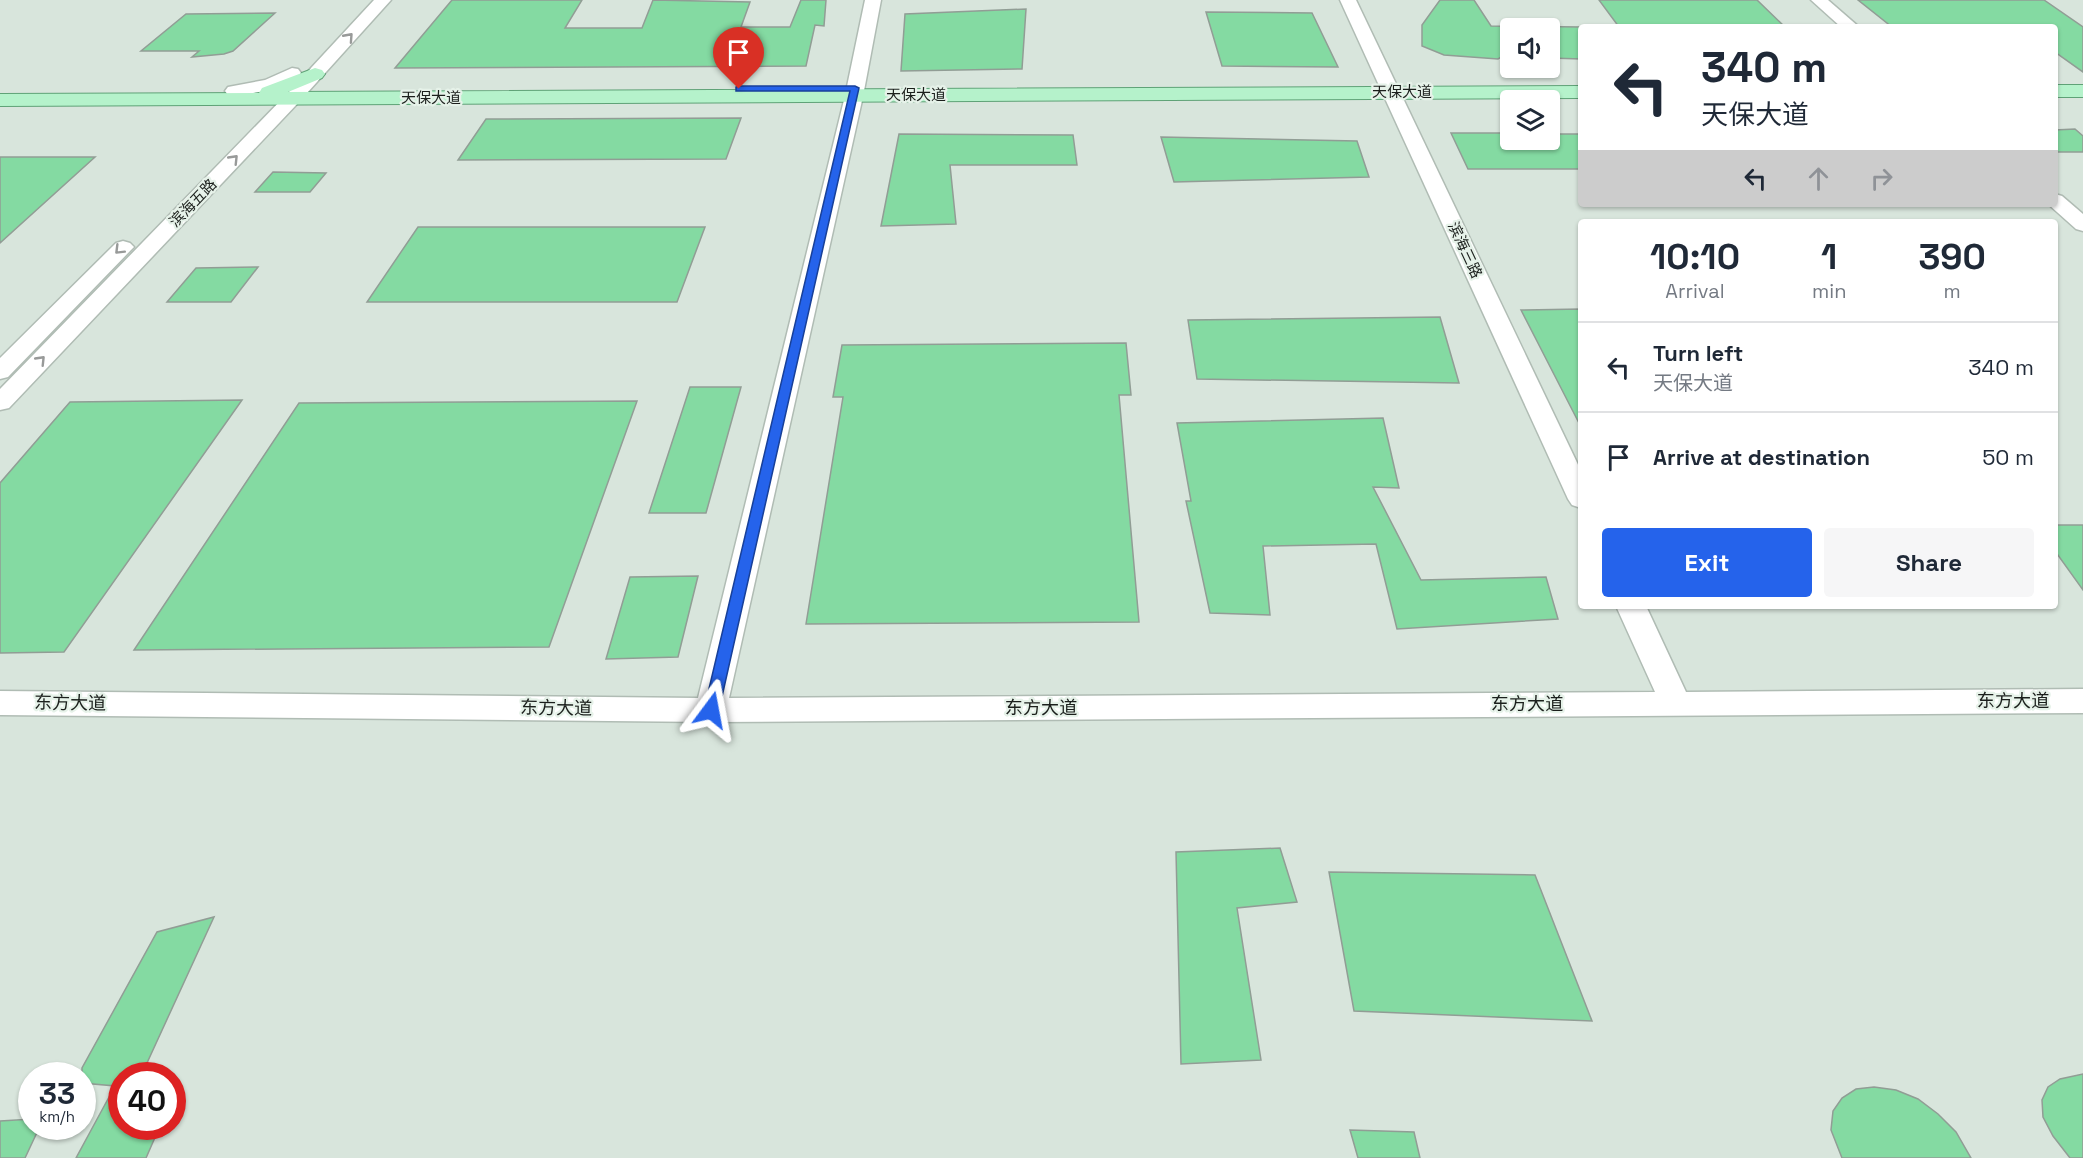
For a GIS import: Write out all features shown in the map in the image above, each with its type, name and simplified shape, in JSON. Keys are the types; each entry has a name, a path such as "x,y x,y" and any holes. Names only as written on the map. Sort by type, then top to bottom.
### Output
{"main road":[{"path":"2058,83 2083,83"},
{"name":"天保大道","path":"0,92 234,91 288,86 854,92 1390,89 1578,85"},
{"name":"天保大道","path":"0,99 207,99 288,86"},
{"name":"天保大道","path":"1390,89 1578,92"},
{"path":"2058,91 2083,91"}],"street":[{"path":"316,49 362,0"},
{"name":"滨海五路","path":"0,372 288,86 382,0"},
{"path":"711,710 854,92 873,0"},
{"name":"滨海三路","path":"1348,0 1578,493"},
{"path":"1819,0 1847,24"},
{"path":"234,91 270,84 288,86"},
{"name":"滨海五路","path":"0,403 288,86"},
{"path":"2058,203 2083,225"},
{"path":"1632,609 1676,703"},
{"name":"东方大道","path":"0,703 711,710 2083,701"}],"building":[{"path":"452,0 582,0 565,28 642,28 653,0 750,2 741,27 790,27 801,0 826,0 824,26 815,25 806,66 395,68"},
{"path":"1440,0 1474,0 1491,26 1500,26 1500,58 1498,59 1444,55 1422,46 1422,25"},
{"path":"1599,0 1757,0 1782,24 1617,24"},
{"path":"1858,0 2044,0 2083,27 2083,72 2058,54 2058,24 1888,24"},
{"path":"1026,9 1022,69 901,71 905,14"},
{"path":"1206,12 1312,13 1338,67 1222,66"},
{"path":"275,13 233,51 224,54 192,57 199,51 141,51 186,14"},
{"path":"1560,27 1578,27 1578,59 1560,58"},
{"path":"741,118 726,159 458,160 486,119"},
{"path":"2075,129 2083,136 2083,152 2058,152 2058,130"},
{"path":"1451,133 1500,133 1500,150 1560,150 1560,134 1578,134 1578,169 1468,169"},
{"path":"899,134 1073,135 1077,165 950,165 956,224 881,226"},
{"path":"1161,137 1357,141 1369,177 1174,182"},
{"path":"0,157 95,157 0,243"},
{"path":"273,172 326,173 310,192 255,192"},
{"path":"418,227 705,227 677,302 367,302"},
{"path":"258,267 231,302 167,302 196,268"},
{"path":"1578,309 1578,421 1521,310"},
{"path":"1440,317 1459,383 1197,379 1188,320"},
{"path":"1126,343 1131,395 1119,395 1139,622 806,624 843,397 833,397 842,345"},
{"path":"690,387 741,387 706,513 649,513"},
{"path":"242,400 64,652 0,653 0,483 70,402"},
{"path":"637,401 549,647 134,650 299,403"},
{"path":"1383,418 1399,488 1373,487 1421,580 1546,577 1558,619 1397,629 1376,544 1263,546 1270,615 1210,613 1186,501 1191,501 1177,423"},
{"path":"2058,525 2083,525 2083,590 2058,555"},
{"path":"698,576 678,657 606,659 630,577"},
{"path":"1280,848 1297,902 1237,908 1261,1060 1181,1064 1176,852"},
{"path":"1329,872 1535,875 1592,1021 1354,1011"},
{"path":"214,917 147,1062 108,1062 108,1085 96,1084 96,1062 85,1062 157,932"},
{"path":"2083,1074 2083,1158 2070,1158 2053,1136 2043,1117 2042,1100 2048,1087 2060,1079"},
{"path":"1874,1087 1896,1090 1918,1099 1956,1132 1971,1158 1842,1158 1831,1130 1833,1111 1842,1098 1856,1089"},
{"path":"108,1099 108,1140 154,1140 146,1158 76,1158 86,1140 96,1140 96,1121"},
{"path":"18,1120 18,1140 33,1140 25,1158 0,1158 0,1121"},
{"path":"1350,1130 1414,1132 1420,1158 1358,1158"}],"route":[{"path":"711,710 855,88 739,89"}]}
